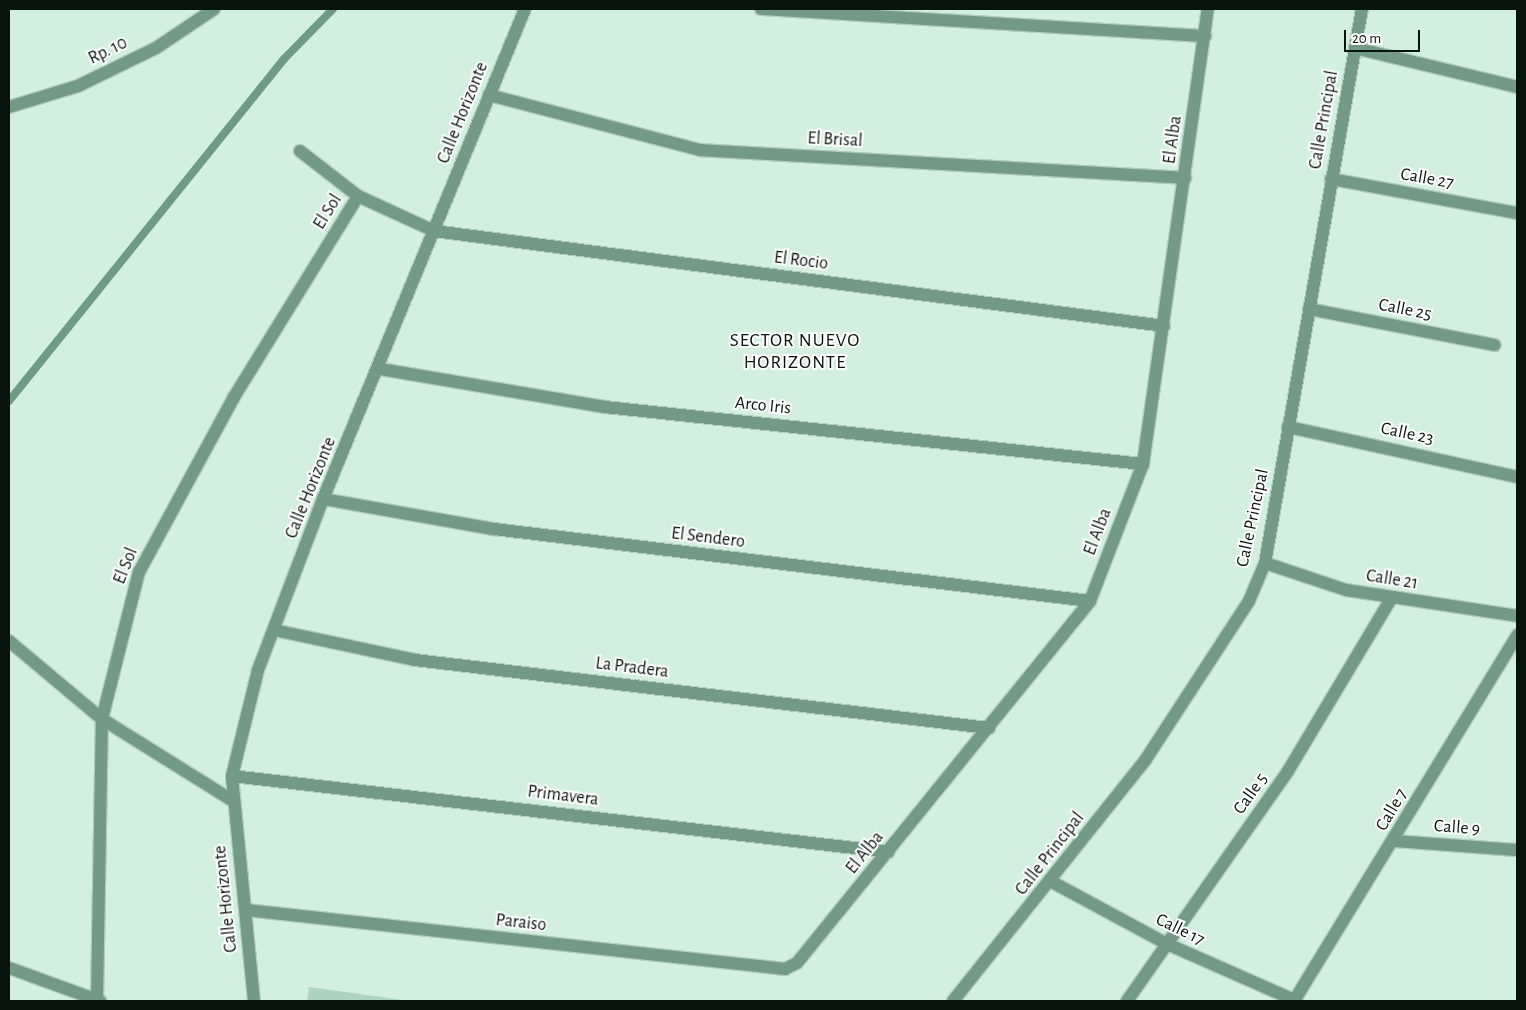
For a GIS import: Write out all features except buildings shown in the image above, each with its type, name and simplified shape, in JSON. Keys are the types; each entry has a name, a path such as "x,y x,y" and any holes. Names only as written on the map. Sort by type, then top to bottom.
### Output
{"street":[{"name":"Rp. 10","path":"9,107 78,86 156,48 214,9"},
{"name":"Calle Horizonte","path":"254,1001 232,776 274,630 323,498 380,369 524,9"},
{"path":"761,9 1204,36"},
{"name":"El Alba","path":"792,967 889,852 1090,601 1143,464 1208,9"},
{"name":"Calle Principal","path":"953,1001 1052,882 1146,759 1249,601 1265,563 1330,179 1362,9"},
{"path":"1355,48 1517,87"},
{"name":"El Brisal","path":"489,95 700,150 1185,178"},
{"name":"El Rocio","path":"300,151 358,196 434,231 1164,326"},
{"name":"Calle 27","path":"1330,179 1517,213"},
{"name":"El Sol","path":"99,1001 102,719 139,572 234,398 358,196"},
{"name":"Calle 25","path":"1309,309 1495,345"},
{"name":"Arco Iris","path":"380,369 605,407 1143,464"},
{"name":"Calle 23","path":"1288,427 1517,477"},
{"name":"El Sendero","path":"323,498 494,530 1090,601"},
{"name":"Calle 21","path":"1265,563 1346,590 1517,616"},
{"name":"Calle 5","path":"1127,1001 1288,770 1391,598"},
{"name":"La Pradera","path":"274,630 415,660 988,728"},
{"name":"Calle 7","path":"1295,1001 1394,841 1517,635"},
{"path":"9,642 102,719 233,801"},
{"name":"Primavera","path":"232,776 889,852"},
{"name":"Calle 9","path":"1394,841 1517,850"},
{"name":"Calle 17","path":"1052,882 1167,944 1295,1001"},
{"name":"Paraiso","path":"246,910 792,967"},
{"path":"9,968 99,1001"}],"green space":[{"path":"309,987 410,1001 307,1001"}],"waterway":[{"path":"9,401 284,59 333,9"}],"district":[{"name":"SECTOR NUEVO HORIZONTE","path":"795,352"}]}
